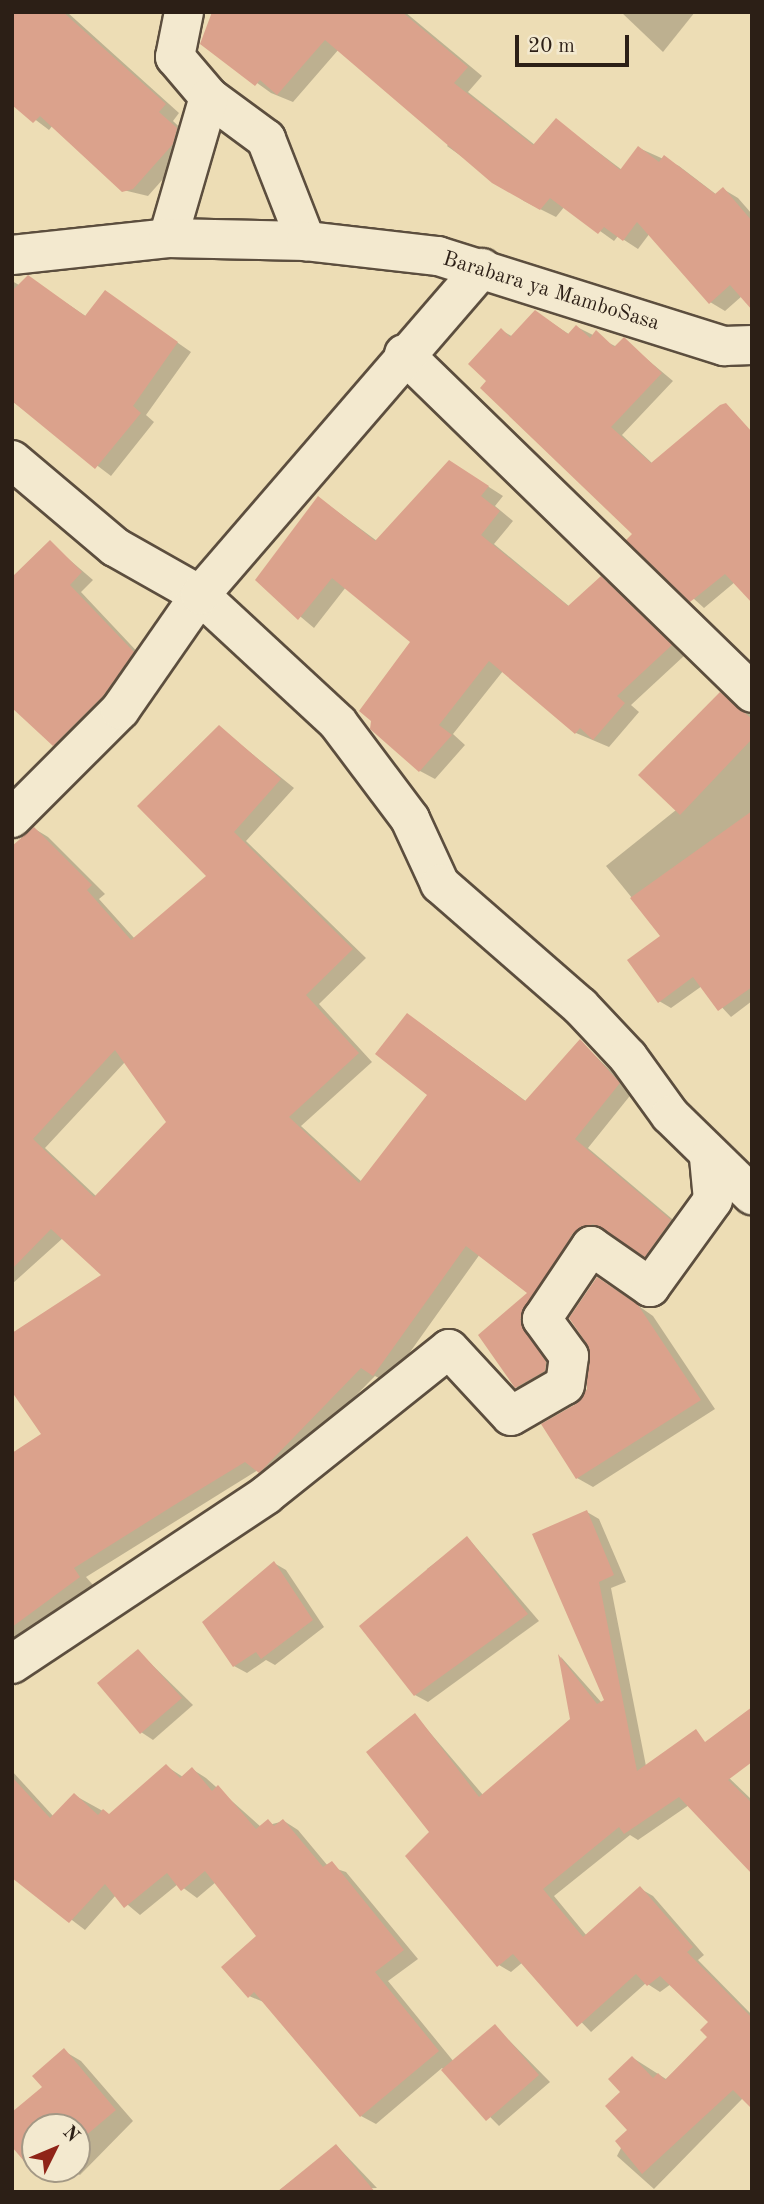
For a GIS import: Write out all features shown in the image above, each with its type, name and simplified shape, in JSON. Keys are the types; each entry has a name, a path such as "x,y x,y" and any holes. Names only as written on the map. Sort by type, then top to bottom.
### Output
{"street":[{"path":"184,12 175,57 209,97 266,139 306,241"},
{"path":"168,238 209,97"},
{"name":"Barabara ya MamboSasa","path":"12,255 168,238 306,241 438,256 724,346 752,345"},
{"path":"12,818 120,710 200,595 404,354 482,268"},
{"path":"404,354 752,693"},
{"path":"12,460 115,547 200,595 338,723 410,819 440,884 580,1006 709,1158 752,1195"},
{"path":"12,1664 266,1495 449,1349 511,1416 565,1385 569,1356 542,1319 591,1246 650,1287 713,1200 709,1158"}],"building":[{"path":"12,12 63,12 166,104 159,112 177,128 173,144 133,189 122,192 40,116 33,123 12,105"},
{"path":"212,12 402,12 468,67 454,83 533,145 556,118 620,170 638,146 659,162 664,155 715,194 723,187 752,221 752,310 730,285 709,304 637,222 623,241 604,227 598,234 550,198 540,210 492,183 325,40 277,95 260,80 255,86 200,44"},
{"path":"28,275 85,316 105,290 178,342 133,406 141,413 95,469 12,401 12,291"},
{"path":"535,310 568,334 576,325 590,338 596,330 614,347 624,337 662,373 611,427 651,463 720,405 726,403 752,432 752,603 725,574 690,602 626,540 632,534 480,388 486,381 468,364 501,328 510,337"},
{"path":"449,460 489,486 481,496 500,511 481,535 568,606 601,576 672,645 617,696 625,703 593,740 580,728 575,734 489,661 439,725 452,735 419,772 370,729 371,721 359,711 410,642 332,578 298,620 255,580 318,496 375,541"},
{"path":"50,540 82,572 70,585 134,652 103,696 53,746 12,708 12,577"},
{"path":"720,692 752,719 752,739 680,815 638,775"},
{"path":"219,725 281,779 234,832 353,949 306,995 359,1053 289,1117 359,1183 427,1095 375,1054 407,1013 525,1101 580,1039 620,1083 575,1139 671,1220 645,1257 593,1224 573,1233 520,1319 546,1362 545,1371 515,1388 478,1335 527,1293 466,1246 373,1376 361,1368 259,1473 245,1462 176,1504 74,1568 80,1577 12,1627 12,1453 41,1434 12,1392 12,1333 101,1275 51,1229 12,1269 12,846 34,827 92,885 87,890 131,940 206,876 137,806","holes":["115,1050 166,1122 94,1197 33,1139"]},
{"path":"752,811 752,987 718,1011 693,977 658,1003 627,960 660,936 630,898"},
{"path":"597,1277 638,1305 701,1400 576,1479 541,1424 576,1404 587,1389 587,1344 569,1318"},
{"path":"587,1510 614,1575 599,1582 637,1771 696,1729 705,1742 752,1707 752,1762 728,1780 752,1803 752,1874 679,1797 624,1834 619,1827 543,1889 583,1937 640,1886 693,1947 687,1952 752,2018 752,2109 733,2090 642,2174 615,2141 627,2130 605,2106 620,2092 608,2079 632,2056 653,2078 658,2073 665,2080 707,2037 700,2030 708,2022 660,1976 647,1986 636,1974 577,2027 513,1954 497,1967 405,1856 429,1832 366,1752 415,1713 479,1797 570,1719 558,1654 597,1704 604,1700 532,1534"},
{"path":"467,1536 528,1614 414,1696 359,1626"},
{"path":"274,1561 313,1620 261,1659 256,1652 233,1667 202,1622"},
{"path":"138,1649 182,1698 140,1734 97,1683"},
{"path":"166,1764 180,1778 192,1767 212,1791 218,1785 256,1829 268,1819 274,1826 283,1819 323,1867 332,1861 404,1950 375,1972 439,2051 360,2117 254,1992 248,1998 221,1967 256,1936 205,1871 181,1891 167,1873 124,1908 105,1884 69,1923 12,1878 12,1777 50,1818 74,1793 98,1815 103,1809 109,1814"},
{"path":"495,2024 539,2075 486,2121 441,2070"},
{"path":"64,2048 116,2110 91,2131 91,2113 21,2113 21,2158 12,2147 12,2112 42,2087 32,2076"},
{"path":"336,2144 375,2192 277,2192"}]}
